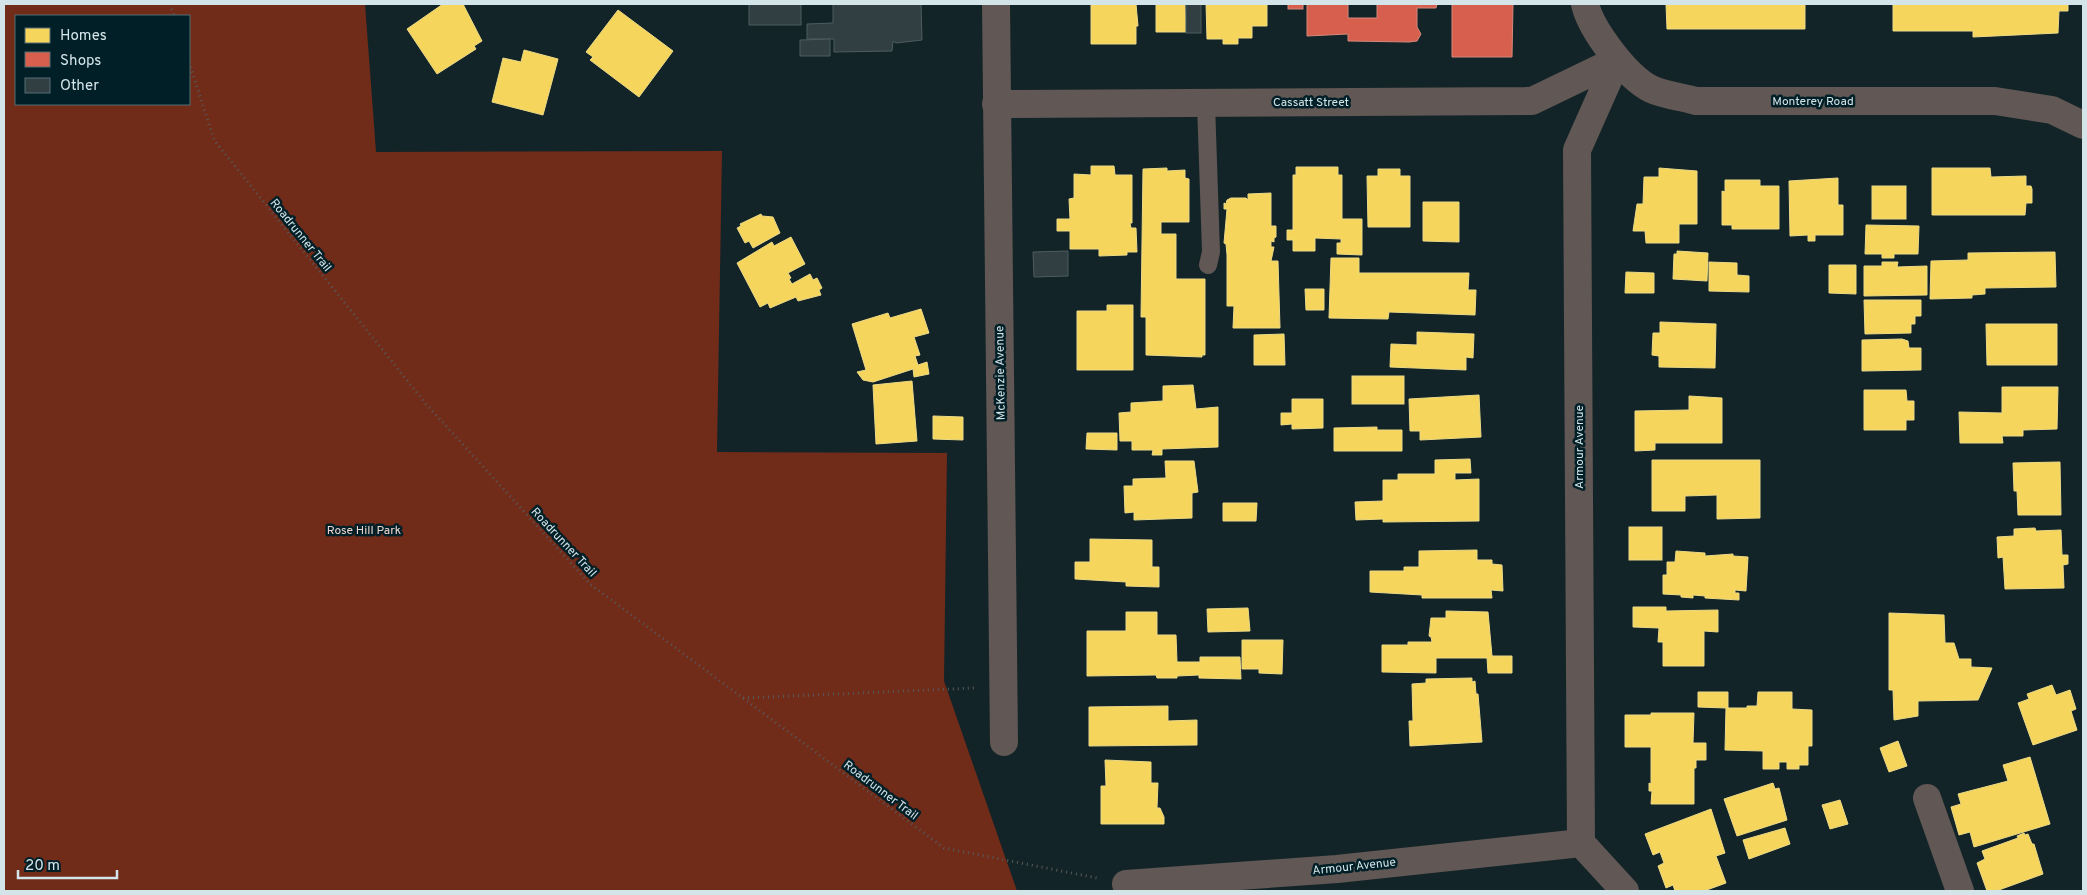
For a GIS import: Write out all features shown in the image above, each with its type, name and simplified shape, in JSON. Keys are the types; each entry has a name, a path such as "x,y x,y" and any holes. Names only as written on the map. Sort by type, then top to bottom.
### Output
{"street":[{"name":"McKenzie Avenue","path":"996,4 1004,742"},
{"name":"Monterey Road","path":"1586,4 1588,16 1617,60 1651,89 1696,101 1995,101 2052,110 2083,125"},
{"name":"Cassatt Street","path":"996,104 1532,101 1617,60"},
{"name":"Armour Avenue","path":"1126,884 1337,869 1581,843 1577,150 1617,60"},
{"path":"1927,798 1960,891"},
{"path":"1581,843 1625,891"}],"lane":[{"path":"1206,103 1211,252 1208,265"}],"path":[{"name":"Roadrunner Trail","path":"190,65 214,140 426,404 590,584 944,848 1126,884"},
{"path":"742,698 1004,687"}],"green space":[{"name":"Rose Hill Park","path":"4,4 365,4 376,152 722,151 717,452 947,453 944,681 1017,891 4,891"}],"building: Homes":[{"path":"443,4 463,4 482,41 474,46 476,49 437,74 407,29"},
{"path":"1091,4 1136,4 1138,26 1136,26 1136,44 1091,44"},
{"path":"1156,4 1185,4 1186,32 1156,32"},
{"path":"1206,4 1267,4 1267,26 1252,26 1252,38 1238,38 1238,44 1223,44 1223,39 1207,39"},
{"path":"1666,4 1805,4 1805,29 1667,29"},
{"path":"1893,4 2068,4 2068,11 2059,11 2058,33 1973,37 1973,31 1893,31"},
{"path":"618,10 673,51 639,97 590,60 593,57 586,52"},
{"path":"524,50 558,59 543,115 492,102 503,58 521,62"},
{"path":"1091,166 1114,166 1115,175 1132,175 1132,223 1130,223 1131,228 1136,228 1137,252 1127,252 1127,255 1099,256 1099,249 1070,249 1070,231 1057,231 1057,219 1070,219 1069,199 1074,198 1074,174 1091,175"},
{"path":"1296,167 1338,167 1338,175 1342,175 1342,219 1362,219 1362,255 1337,254 1337,243 1341,243 1341,239 1315,238 1315,251 1293,251 1293,240 1287,240 1287,230 1293,230 1293,175 1296,175"},
{"path":"1167,168 1167,171 1185,170 1185,178 1189,179 1189,222 1161,222 1161,234 1176,234 1176,279 1205,279 1205,355 1202,355 1202,357 1146,355 1146,317 1141,317 1143,169"},
{"path":"1659,168 1697,171 1697,224 1679,224 1679,243 1646,243 1645,231 1633,231 1637,204 1643,204 1644,177 1659,177"},
{"path":"1932,168 1990,168 1991,177 2026,176 2026,186 2031,186 2032,189 2032,203 2026,203 2025,215 1932,215"},
{"path":"1378,169 1400,169 1400,176 1410,176 1410,227 1368,227 1367,176 1378,176"},
{"path":"1838,178 1838,205 1843,205 1843,235 1815,235 1815,241 1808,241 1808,235 1790,236 1789,181"},
{"path":"1725,180 1760,180 1760,186 1779,186 1779,229 1732,229 1732,225 1722,225 1722,191 1725,192"},
{"path":"1872,186 1906,186 1906,219 1872,219"},
{"path":"1271,193 1271,226 1276,226 1276,237 1274,242 1271,241 1271,247 1274,247 1271,261 1278,261 1280,328 1233,328 1234,306 1227,306 1227,255 1226,244 1224,243 1227,209 1224,209 1224,203 1226,204 1227,200 1231,198 1246,198 1248,200 1248,194"},
{"path":"1423,202 1459,202 1459,242 1423,241"},
{"path":"761,214 762,216 773,217 780,233 753,248 749,241 745,243 737,228 741,226 740,224"},
{"path":"1866,225 1919,226 1918,254 1894,254 1894,258 1882,258 1882,254 1865,254"},
{"path":"791,237 805,264 788,273 791,278 789,279 792,284 810,274 813,280 817,278 822,288 819,290 821,295 798,301 796,297 770,308 768,303 760,307 737,263 772,242 774,246"},
{"path":"1677,251 1708,253 1707,281 1673,279 1674,254 1677,254"},
{"path":"2055,252 2056,287 1985,288 1985,294 1972,295 1972,298 1930,299 1931,261 1968,260 1968,253"},
{"path":"1331,258 1359,258 1359,273 1469,273 1468,290 1476,290 1475,315 1389,312 1388,319 1329,318"},
{"path":"1709,262 1737,263 1737,275 1749,276 1749,292 1709,291"},
{"path":"1882,262 1898,262 1897,267 1927,266 1927,295 1864,296 1864,266 1882,266"},
{"path":"1829,265 1856,265 1856,294 1829,293"},
{"path":"1626,272 1654,273 1654,293 1625,293"},
{"path":"1305,289 1324,289 1324,310 1306,310"},
{"path":"1864,300 1921,300 1921,316 1915,316 1915,324 1911,324 1911,333 1865,334"},
{"path":"1107,305 1133,305 1133,370 1077,370 1077,311 1107,311"},
{"path":"921,309 929,333 914,337 920,355 915,356 918,365 927,362 929,374 914,377 913,369 873,382 863,380 857,372 866,370 852,324 888,313 890,318"},
{"path":"1660,322 1716,324 1715,368 1659,367 1659,356 1652,355 1653,333 1660,333"},
{"path":"1986,324 2057,324 2057,365 1987,365"},
{"path":"1417,332 1474,334 1473,358 1466,357 1466,370 1390,367 1391,344 1417,345"},
{"path":"1284,334 1285,365 1254,365 1254,335"},
{"path":"1902,339 1908,341 1909,348 1921,348 1921,370 1862,371 1862,340"},
{"path":"1352,376 1404,376 1404,404 1352,404"},
{"path":"912,381 917,441 876,444 873,385"},
{"path":"1193,385 1196,409 1218,407 1218,447 1162,449 1162,455 1152,455 1153,450 1132,450 1132,441 1120,441 1119,413 1131,412 1131,403 1163,401 1163,386"},
{"path":"2002,387 2058,387 2057,429 2023,430 2023,436 2002,436 2003,443 1960,443 1959,412 2002,413"},
{"path":"1864,390 1906,390 1907,401 1914,401 1914,420 1906,420 1906,430 1864,430"},
{"path":"1479,395 1481,437 1420,440 1420,431 1410,431 1409,399"},
{"path":"1689,396 1722,398 1722,443 1655,443 1655,450 1635,451 1635,411 1689,410"},
{"path":"1292,399 1323,399 1323,428 1292,429 1292,424 1281,425 1281,413 1292,413"},
{"path":"933,416 963,417 963,440 933,439"},
{"path":"1377,427 1377,430 1402,430 1402,451 1334,451 1334,428"},
{"path":"1087,433 1117,433 1117,450 1086,449"},
{"path":"1470,459 1471,473 1455,473 1455,480 1479,479 1479,521 1383,522 1383,519 1356,520 1355,502 1383,501 1383,480 1398,480 1398,474 1435,474 1435,460"},
{"path":"1652,460 1760,460 1760,518 1717,519 1717,495 1685,496 1685,511 1652,511"},
{"path":"1165,461 1194,461 1198,492 1192,493 1192,518 1134,520 1134,512 1125,513 1124,486 1133,486 1133,479 1166,478"},
{"path":"2060,462 2061,515 2018,515 2017,491 2014,491 2013,463"},
{"path":"1223,503 1257,503 1256,521 1223,521"},
{"path":"1629,527 1662,527 1662,560 1629,560"},
{"path":"2035,528 2036,531 2061,530 2062,555 2068,555 2068,564 2063,565 2064,588 2005,589 2003,557 1998,558 1997,537 2014,536 2014,529"},
{"path":"1090,539 1152,540 1152,567 1159,567 1159,587 1126,586 1126,582 1075,579 1075,562 1090,562"},
{"path":"1477,550 1477,560 1492,560 1492,564 1502,565 1503,591 1491,590 1492,598 1422,598 1422,595 1370,592 1370,571 1404,571 1404,567 1419,567 1419,551"},
{"path":"1676,551 1705,553 1705,556 1733,554 1733,556 1748,557 1746,591 1735,590 1735,593 1739,593 1739,600 1705,598 1705,596 1693,595 1693,598 1663,594 1663,575 1667,575 1667,562 1675,562"},
{"path":"1633,607 1666,607 1666,611 1718,610 1718,632 1704,631 1704,666 1663,666 1663,642 1658,642 1659,628 1633,627"},
{"path":"1248,608 1250,631 1208,632 1207,609"},
{"path":"1446,611 1488,612 1492,656 1512,656 1512,673 1488,673 1487,658 1436,658 1436,673 1382,672 1382,645 1408,645 1408,642 1432,642 1429,636 1431,618 1446,618"},
{"path":"1126,612 1157,612 1157,635 1176,635 1177,662 1200,662 1200,657 1240,657 1241,679 1199,678 1199,675 1177,676 1177,678 1157,678 1156,675 1087,676 1087,631 1126,631"},
{"path":"1889,613 1944,615 1945,643 1954,643 1959,659 1971,659 1971,667 1992,668 1978,700 1918,701 1918,716 1894,720 1893,690 1889,690"},
{"path":"1242,640 1283,640 1282,674 1259,673 1259,669 1242,669"},
{"path":"1472,678 1472,682 1475,681 1476,694 1478,694 1482,742 1410,746 1409,721 1413,721 1412,684 1426,683 1426,679"},
{"path":"2052,685 2056,695 2070,690 2076,709 2071,711 2077,730 2033,745 2018,703 2029,699 2027,694"},
{"path":"1698,692 1728,692 1728,708 1747,708 1747,706 1757,706 1758,692 1792,692 1792,709 1812,710 1812,746 1808,746 1808,765 1799,765 1799,769 1787,769 1787,762 1779,762 1779,769 1763,769 1763,751 1725,750 1726,708 1698,707"},
{"path":"1168,706 1168,721 1197,720 1197,745 1089,746 1089,707"},
{"path":"1651,713 1694,713 1693,743 1706,743 1706,760 1696,760 1696,768 1694,768 1694,804 1651,804 1652,791 1649,791 1649,783 1651,784 1651,747 1625,747 1625,715 1651,715"},
{"path":"1898,741 1907,766 1889,772 1880,748"},
{"path":"2030,757 2050,824 1974,847 1970,832 1959,835 1951,807 1961,804 1958,794 2008,781 2003,765"},
{"path":"1105,760 1151,762 1151,783 1158,783 1157,808 1160,808 1164,817 1164,824 1101,824 1101,786 1106,786"},
{"path":"1773,783 1775,789 1779,788 1787,820 1737,836 1724,799"},
{"path":"1840,800 1848,824 1830,829 1822,805"},
{"path":"1711,809 1725,853 1716,856 1726,883 1704,891 1675,891 1673,885 1666,888 1658,866 1664,863 1660,852 1653,855 1645,834"},
{"path":"1785,828 1790,844 1749,859 1743,840"},
{"path":"2024,833 2025,835 2028,834 2032,844 2034,844 2043,874 1996,891 1987,891 1977,863 1985,859 1982,851 2018,838 2017,836"}],"building: Shops":[{"path":"1288,4 1303,4 1303,9 1288,9"},
{"path":"1307,4 1348,4 1348,18 1377,18 1377,4 1437,4 1436,8 1417,8 1417,27 1421,34 1417,41 1409,42 1348,41 1348,34 1307,36"},
{"path":"1452,4 1513,4 1512,57 1452,57"}],"building: Other":[{"path":"749,4 801,4 801,25 749,25"},
{"path":"833,4 921,4 922,40 896,43 893,41 892,51 834,52 834,39 807,39 807,24 833,23"},
{"path":"1186,4 1201,4 1201,33 1186,33"},
{"path":"830,39 830,56 800,56 800,40"},
{"path":"1068,251 1068,276 1034,277 1033,252"}]}
